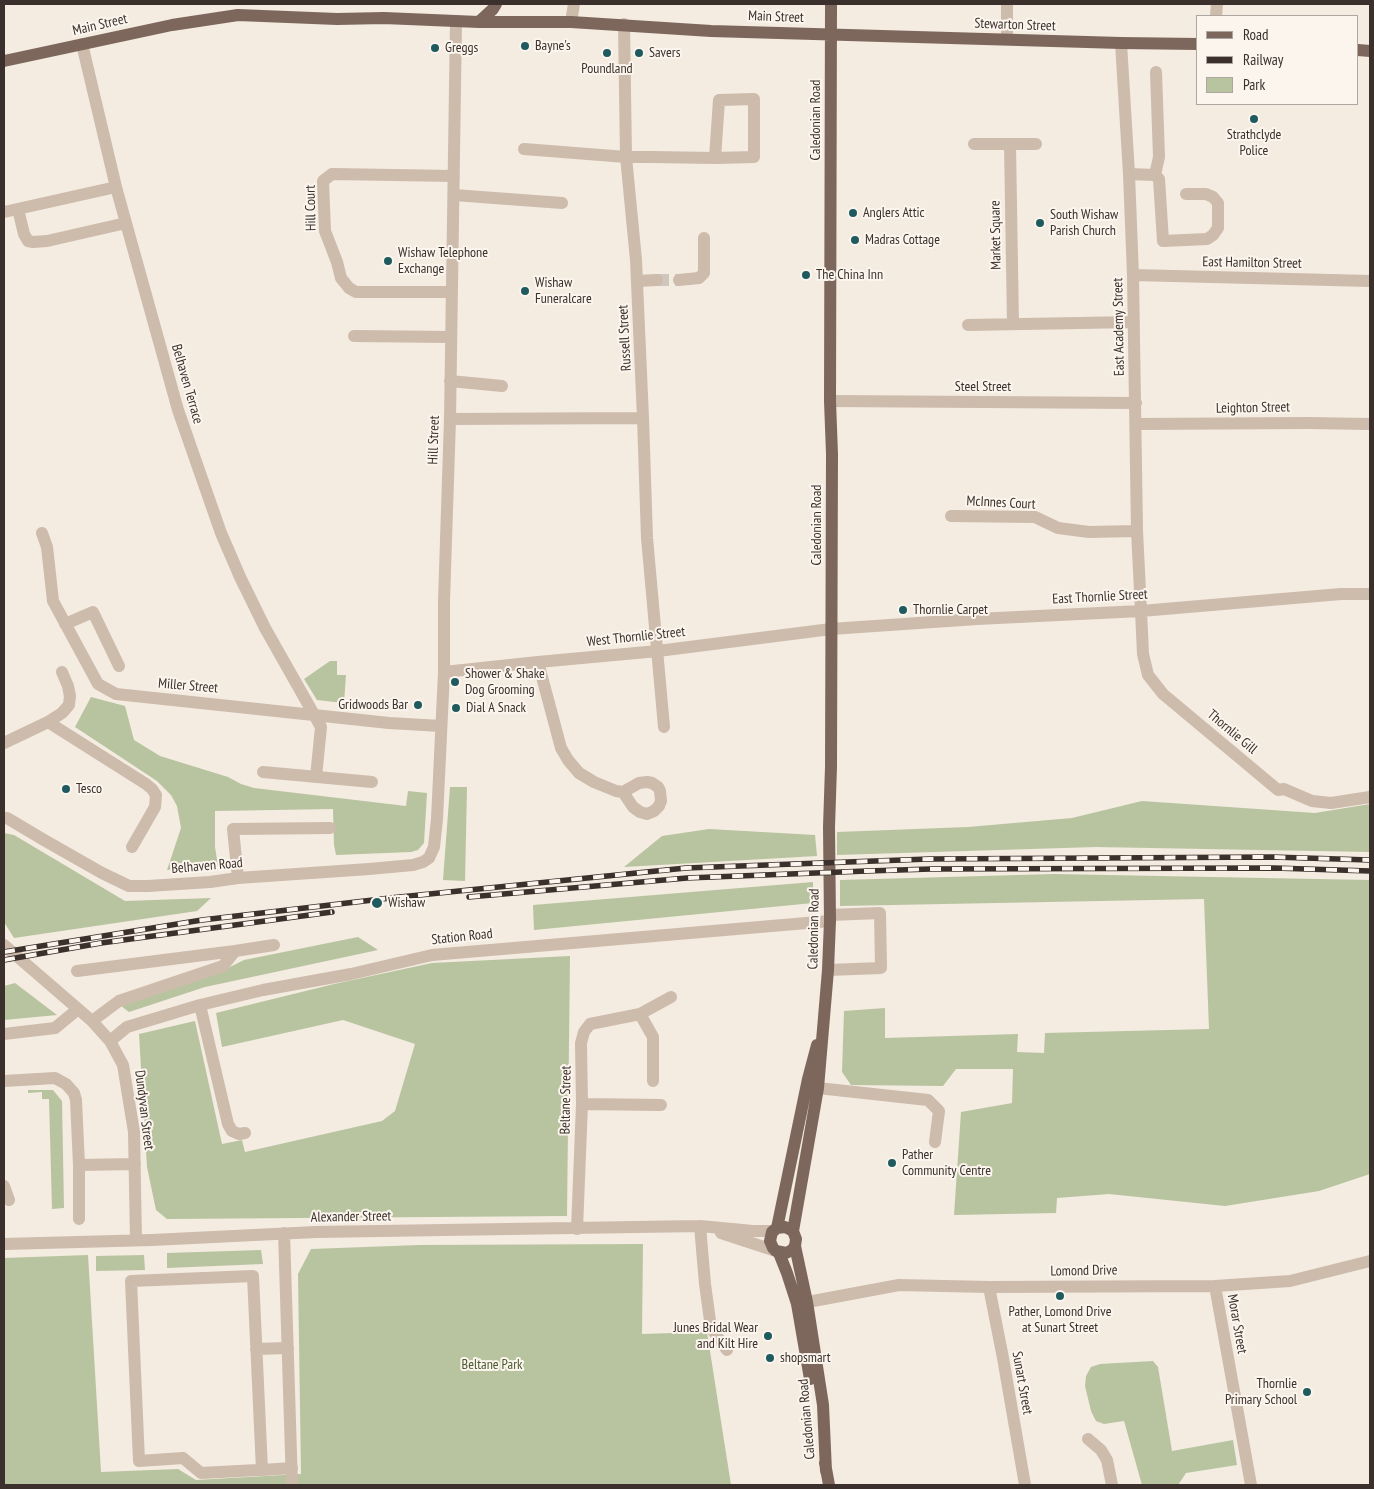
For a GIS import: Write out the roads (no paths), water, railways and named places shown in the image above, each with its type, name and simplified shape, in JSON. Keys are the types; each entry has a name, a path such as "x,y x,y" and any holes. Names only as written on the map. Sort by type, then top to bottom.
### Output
{"main road":[{"path":"479,22 496,4"},
{"name":"Caledonian Road","path":"829,1485 826,1471 823,1405 802,1303 795,1246 796,1239 793,1231 818,1088 828,970 830,918 831,4"},
{"name":"Main Street","path":"4,61 172,25 238,15 479,22 571,22 711,31 832,34"},
{"name":"Stewarton Street","path":"832,34 1121,44 1196,44"},
{"name":"Caledonian Road","path":"802,1303 777,1252 773,1248 770,1237 776,1230 808,1079 824,1015"},
{"path":"776,1230 785,1227 793,1231"},
{"path":"777,1252 786,1253 795,1246"}],"street":[{"path":"571,22 574,4"},
{"path":"1007,39 1008,4"},
{"name":"Hill Street","path":"429,858 434,847 437,819 444,672 456,21"},
{"name":"Russell Street","path":"624,24 626,157 637,281 644,418 647,538 664,727"},
{"name":"Belhaven Terrace","path":"82,44 116,187 178,410 221,533 265,628 321,727 316,777"},
{"name":"East Academy Street","path":"1121,44 1133,275 1141,610"},
{"path":"1155,175 1159,157 1156,72"},
{"path":"524,149 626,157 715,158 754,158 754,99 719,100 715,158"},
{"path":"974,144 1036,144"},
{"name":"Market Square","path":"1010,145 1013,324"},
{"name":"Hill Court","path":"452,292 356,292 349,288 341,278 337,262 324,231 323,181 332,174 454,176"},
{"path":"1129,174 1155,175 1159,179 1163,241 1207,239 1218,228 1218,203 1213,197 1206,194 1186,194"},
{"path":"4,212 116,187"},
{"path":"454,195 562,203"},
{"path":"18,209 24,234 28,241 33,242 47,241 126,223"},
{"path":"679,280 699,278 704,273 704,238"},
{"name":"East Hamilton Street","path":"1133,275 1370,281"},
{"path":"637,281 658,280"},
{"path":"968,325 1134,322"},
{"path":"354,336 451,337"},
{"path":"450,381 502,386"},
{"name":"Steel Street","path":"830,401 1136,403"},
{"path":"450,419 644,418"},
{"name":"Leighton Street","path":"1136,424 1370,424"},
{"name":"McInnes Court","path":"951,516 1035,517 1058,528 1089,532 1138,531"},
{"name":"Miller Street","path":"42,534 47,546 53,601 98,684 116,694 389,723 441,726"},
{"name":"East Thornlie Street","path":"831,629 977,618 1141,610 1341,594 1370,594"},
{"name":"Thornlie Gill","path":"1141,610 1144,654 1148,675 1163,694 1278,790 1284,789 1312,801 1331,803 1370,797"},
{"path":"65,624 93,612 119,666"},
{"name":"West Thornlie Street","path":"444,672 658,651 831,629"},
{"path":"538,662 561,748 568,760 579,773 594,782 623,792"},
{"path":"4,743 48,722 62,713 69,705 68,686 62,672"},
{"path":"48,722 146,784 156,796 155,807 132,847"},
{"path":"263,772 372,782"},
{"name":"Belhaven Road","path":"4,818 129,886 210,882 238,878 414,865 429,858"},
{"path":"238,878 233,829 330,828"},
{"name":"Station Road","path":"110,1040 127,1027 200,1005 263,990 351,974 446,953 880,913 881,968 828,970"},
{"name":"Dundyvan Street","path":"4,945 92,1021 110,1040 123,1065 134,1132 136,1240"},
{"path":"77,970 274,945"},
{"path":"92,1021 119,1001 223,966 235,951"},
{"name":"Beltane Street","path":"577,1229 582,1104 581,1043 584,1032 590,1024 640,1014 671,997"},
{"path":"200,1005 228,1124 232,1131 245,1134"},
{"path":"4,1034 55,1028 78,1009"},
{"path":"640,1014 653,1037 653,1081"},
{"path":"4,1081 55,1078 66,1084 74,1094 76,1100 79,1165 79,1218"},
{"path":"818,1088 928,1100 939,1111 935,1142"},
{"path":"582,1104 662,1105"},
{"path":"79,1165 135,1164"},
{"path":"4,1186 9,1200"},
{"path":"700,1226 711,1328 727,1350"},
{"name":"Alexander Street","path":"700,1226 777,1252"},
{"name":"Alexander Street","path":"4,1244 316,1232 700,1226 753,1231 776,1230"},
{"path":"284,1233 292,1485"},
{"name":"Lomond Drive","path":"802,1303 899,1285 989,1287 1215,1286 1290,1281 1370,1261"},
{"path":"262,1470 253,1276 132,1282 138,1461 183,1458 201,1473 262,1470 292,1468"},
{"name":"Morar Street","path":"1215,1286 1251,1485"},
{"name":"Sunart Street","path":"989,1287 1025,1485"},
{"path":"256,1349 288,1348"},
{"path":"1088,1439 1101,1450 1107,1460 1112,1485"}],"tunnel":[{"path":"657,280 679,280"}],"railway":[{"path":"4,952 202,920 390,898 686,868 929,859 1272,857 1370,860"},
{"path":"469,897 687,878 931,869 1274,868 1370,871"},
{"path":"4,960 101,943 332,912"}],"place":[{"name":"Bayne's","path":"525,46"},
{"name":"Greggs","path":"435,48"},
{"name":"Poundland","path":"607,53"},
{"name":"Savers","path":"639,53"},
{"name":"Strathclyde Police","path":"1254,119"},
{"name":"Anglers Attic","path":"853,213"},
{"name":"South Wishaw Parish Church","path":"1040,223"},
{"name":"Madras Cottage","path":"855,240"},
{"name":"Wishaw Telephone Exchange","path":"388,261"},
{"name":"The China Inn","path":"806,275"},
{"name":"Wishaw Funeralcare","path":"525,291"},
{"name":"Thornlie Carpet","path":"903,610"},
{"name":"Shower & Shake Dog Grooming","path":"455,682"},
{"name":"Gridwoods Bar","path":"418,705"},
{"name":"Dial A Snack","path":"456,708"},
{"name":"Tesco","path":"66,789"},
{"name":"Wishaw","path":"377,903"},
{"name":"Pather Community Centre","path":"892,1163"},
{"name":"Pather, Lomond Drive at Sunart Street","path":"1060,1296"},
{"name":"Junes Bridal Wear and Kilt Hire","path":"768,1336"},
{"name":"shopsmart","path":"770,1358"},
{"name":"Thornlie Primary School","path":"1307,1392"}],"park label":[{"name":"Beltane Park","path":"492,1365"}]}
